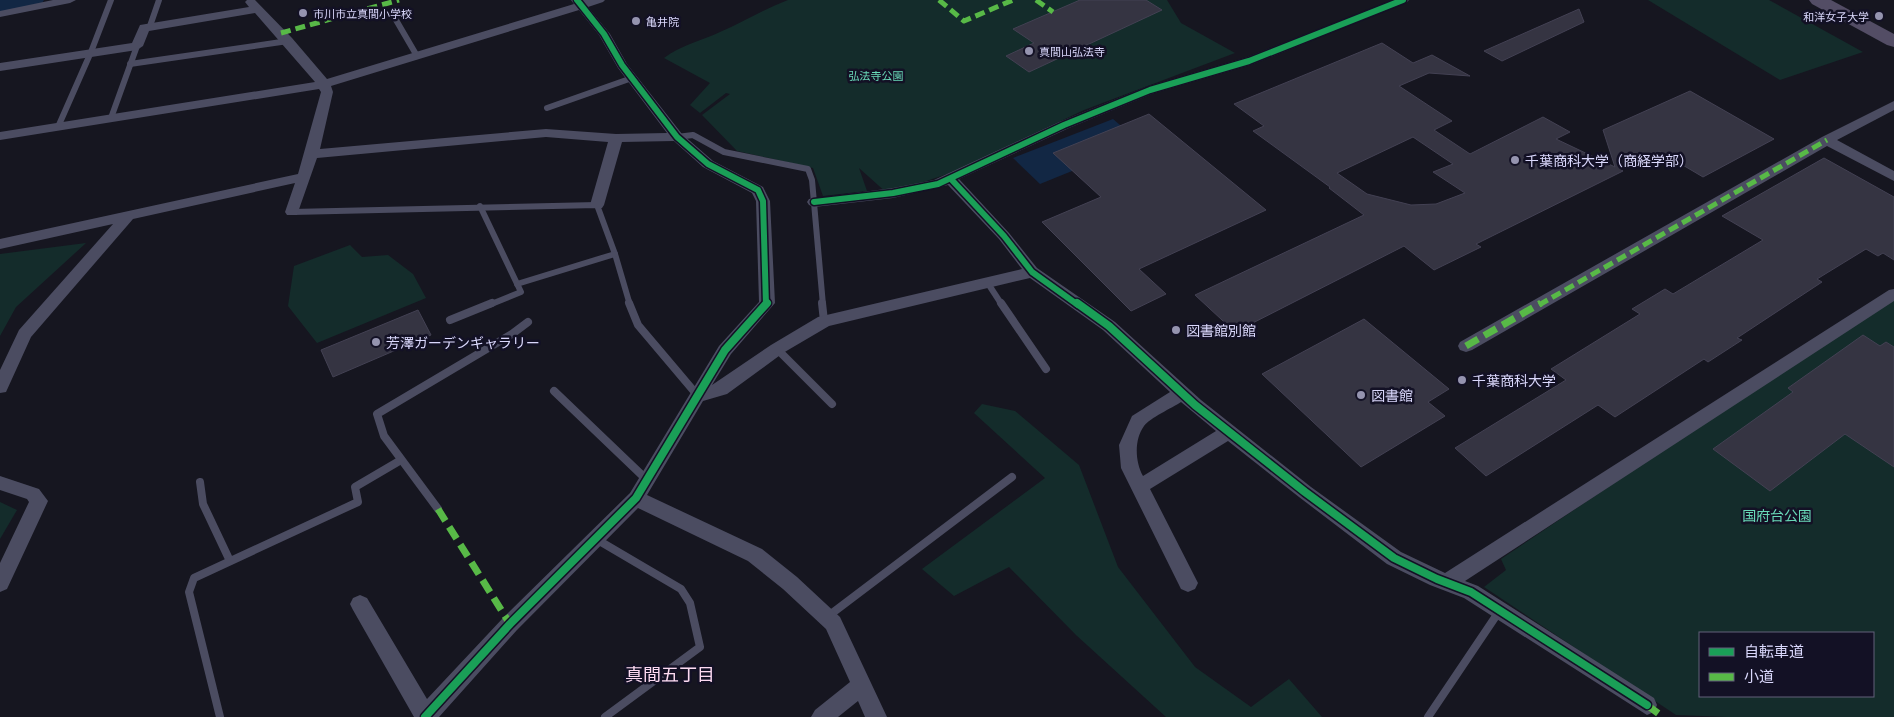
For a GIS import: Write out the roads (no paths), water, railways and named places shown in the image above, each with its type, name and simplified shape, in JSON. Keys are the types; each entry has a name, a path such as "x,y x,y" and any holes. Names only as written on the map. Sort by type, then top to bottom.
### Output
{"main road":[{"path":"1818,0 1894,41"}],"street":[{"path":"0,14 70,0"},
{"path":"0,136 324,84 579,3 599,0"},
{"path":"814,202 893,193 938,184 1064,125 1142,93 1249,61 1403,0"},
{"path":"360,604 426,717 510,624 636,498 725,350 767,303 763,201 758,190 708,164 677,137 622,65 604,34 579,3"},
{"path":"0,68 136,46 144,28 253,5 288,41 324,84 327,92 312,154 292,212"},
{"path":"1466,346 1827,140 1894,105"},
{"path":"312,154 546,134 616,138 677,137"},
{"path":"597,205 616,138"},
{"path":"1827,140 1894,177"},
{"path":"0,244 303,177"},
{"path":"951,179 1004,236 1032,272 1110,326 1182,393 1305,492 1394,558 1471,592 1648,705"},
{"path":"0,387 24,334 129,215"},
{"path":"698,396 721,389 777,349 824,321 1032,272"},
{"path":"1448,582 1894,294"},
{"path":"1182,393 1138,421 1128,445 1130,468 1188,583"},
{"path":"1140,487 1229,432"},
{"path":"0,483 33,494 39,501 0,583"},
{"path":"636,498 755,555 790,583 834,623 876,717"},
{"path":"822,717 862,685"}],"lane":[{"path":"58,127 91,52 111,0"},
{"path":"150,26 159,0"},
{"path":"396,20 417,56"},
{"path":"130,64 288,41"},
{"path":"111,118 136,46"},
{"path":"547,108 632,78"},
{"path":"677,137 692,135 724,152 808,170 812,180 824,321"},
{"path":"292,212 480,206 597,205 615,254 626,296 638,326 698,396"},
{"path":"450,320 521,292 480,206"},
{"path":"517,284 615,254"},
{"path":"987,282 1046,369"},
{"path":"438,509 384,436 377,414 512,334 528,322"},
{"path":"777,349 832,404"},
{"path":"554,391 647,480"},
{"path":"220,717 189,592 194,578 358,502 354,487 401,460"},
{"path":"827,617 1012,477"},
{"path":"200,482 203,504 230,561"},
{"path":"595,539 681,589 690,603 700,647 605,717"},
{"path":"1428,717 1500,610"}],"water":[{"path":"1113,119 1141,143 1040,184 1013,158"}],"waterway":[{"path":"0,6 32,0"}],"place":[{"name":"市川市立真間小学校","path":"303,13"},
{"name":"和洋女子大学","path":"1879,16"},
{"name":"亀井院","path":"636,21"},
{"name":"真間山弘法寺","path":"1029,51"},
{"name":"千葉商科大学（商経学部）","path":"1515,160"},
{"name":"図書館別館","path":"1176,330"},
{"name":"芳澤ガーデンギャラリー","path":"376,342"},
{"name":"千葉商科大学","path":"1462,380"},
{"name":"図書館","path":"1361,395"}],"district":[{"name":"真間五丁目","path":"670,674"}],"park label":[{"name":"弘法寺公園","path":"876,75"},
{"name":"国府台公園","path":"1777,515"}]}
